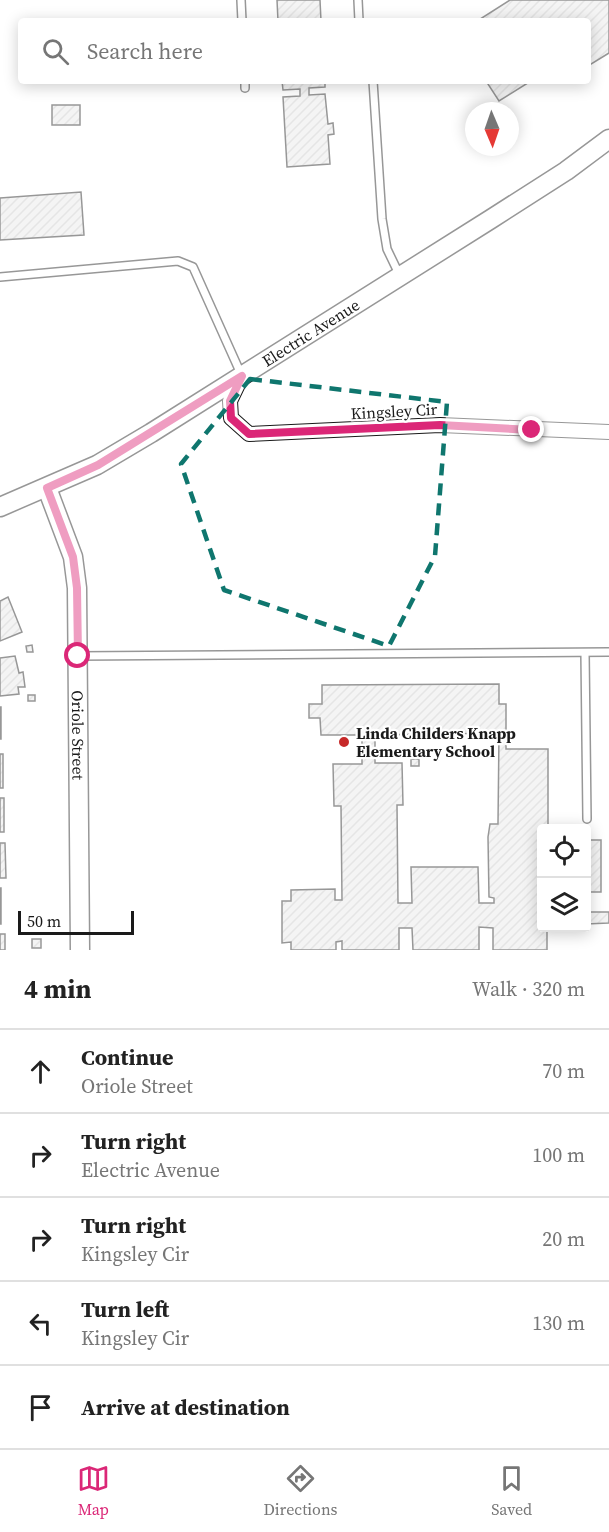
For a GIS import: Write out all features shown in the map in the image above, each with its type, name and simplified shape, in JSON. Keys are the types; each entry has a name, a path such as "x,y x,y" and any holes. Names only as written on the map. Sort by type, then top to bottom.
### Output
{"street":[{"name":"Electric Avenue","path":"0,507 98,465 566,171 609,139"},
{"name":"Kingsley Cir","path":"242,376 230,401 231,418 249,434 440,425 609,432"},
{"name":"Oriole Street","path":"47,488 73,557 77,588 80,950"}],"lane":[{"path":"241,0 242,18"},
{"path":"358,0 359,18"},
{"path":"373,84 382,219 387,249 400,276"},
{"path":"0,277 178,261 193,267 242,376"},
{"path":"78,656 609,652"},
{"path":"585,653 586,819"}],"highlighted area":[{"path":"250,379 447,402 435,556 389,646 224,590 181,464"}],"building":[{"path":"277,0 320,0 321,18 278,18"},
{"path":"510,0 609,0 609,53 591,64 591,18 482,18"},
{"path":"282,84 325,84 325,87 309,88 309,95 325,94 328,124 333,123 334,134 328,135 330,164 287,167 283,97 300,96 300,89 283,90"},
{"path":"488,84 526,84 499,101"},
{"path":"52,105 80,105 80,125 52,125"},
{"path":"81,192 84,235 0,240 0,198"},
{"path":"8,597 22,632 0,641 0,601"},
{"path":"32,645 33,652 27,652 26,646"},
{"path":"15,656 19,673 23,672 25,687 18,687 19,694 0,696 0,658"},
{"path":"499,684 499,704 506,704 506,749 548,749 548,824 537,824 537,932 547,932 547,950 493,950 493,928 479,927 479,950 413,950 412,928 399,928 399,950 342,950 342,941 336,942 336,950 291,950 291,942 282,943 282,901 291,901 291,890 335,889 335,900 342,900 341,806 334,806 333,764 362,764 362,735 321,735 320,718 309,718 309,704 322,704 322,685","holes":["499,733 498,824 490,824 488,837 489,897 494,898 494,903 479,903 478,867 411,867 412,903 398,903 397,805 403,805 402,763 375,763 375,735"]},
{"path":"28,695 35,695 35,701 28,701"},
{"path":"1,707 1,739 0,739"},
{"path":"0,754 3,754 3,788 0,788"},
{"path":"411,759 419,759 419,766 411,766"},
{"path":"0,798 4,798 4,832 0,832"},
{"path":"591,840 601,840 601,892 591,892"},
{"path":"0,843 5,843 6,878 0,878"},
{"path":"1,888 1,924 0,924"},
{"path":"591,912 609,912 609,923 591,924"},
{"path":"0,934 5,934 5,950 0,950"},
{"path":"32,939 41,939 41,948 32,948"}],"place":[{"name":"Linda Childers Knapp Elementary School","path":"344,742"}],"route":[{"path":"78,656 77,588 73,557 47,488 98,465 242,376 230,401 231,418 249,434 440,425 532,430"}]}
